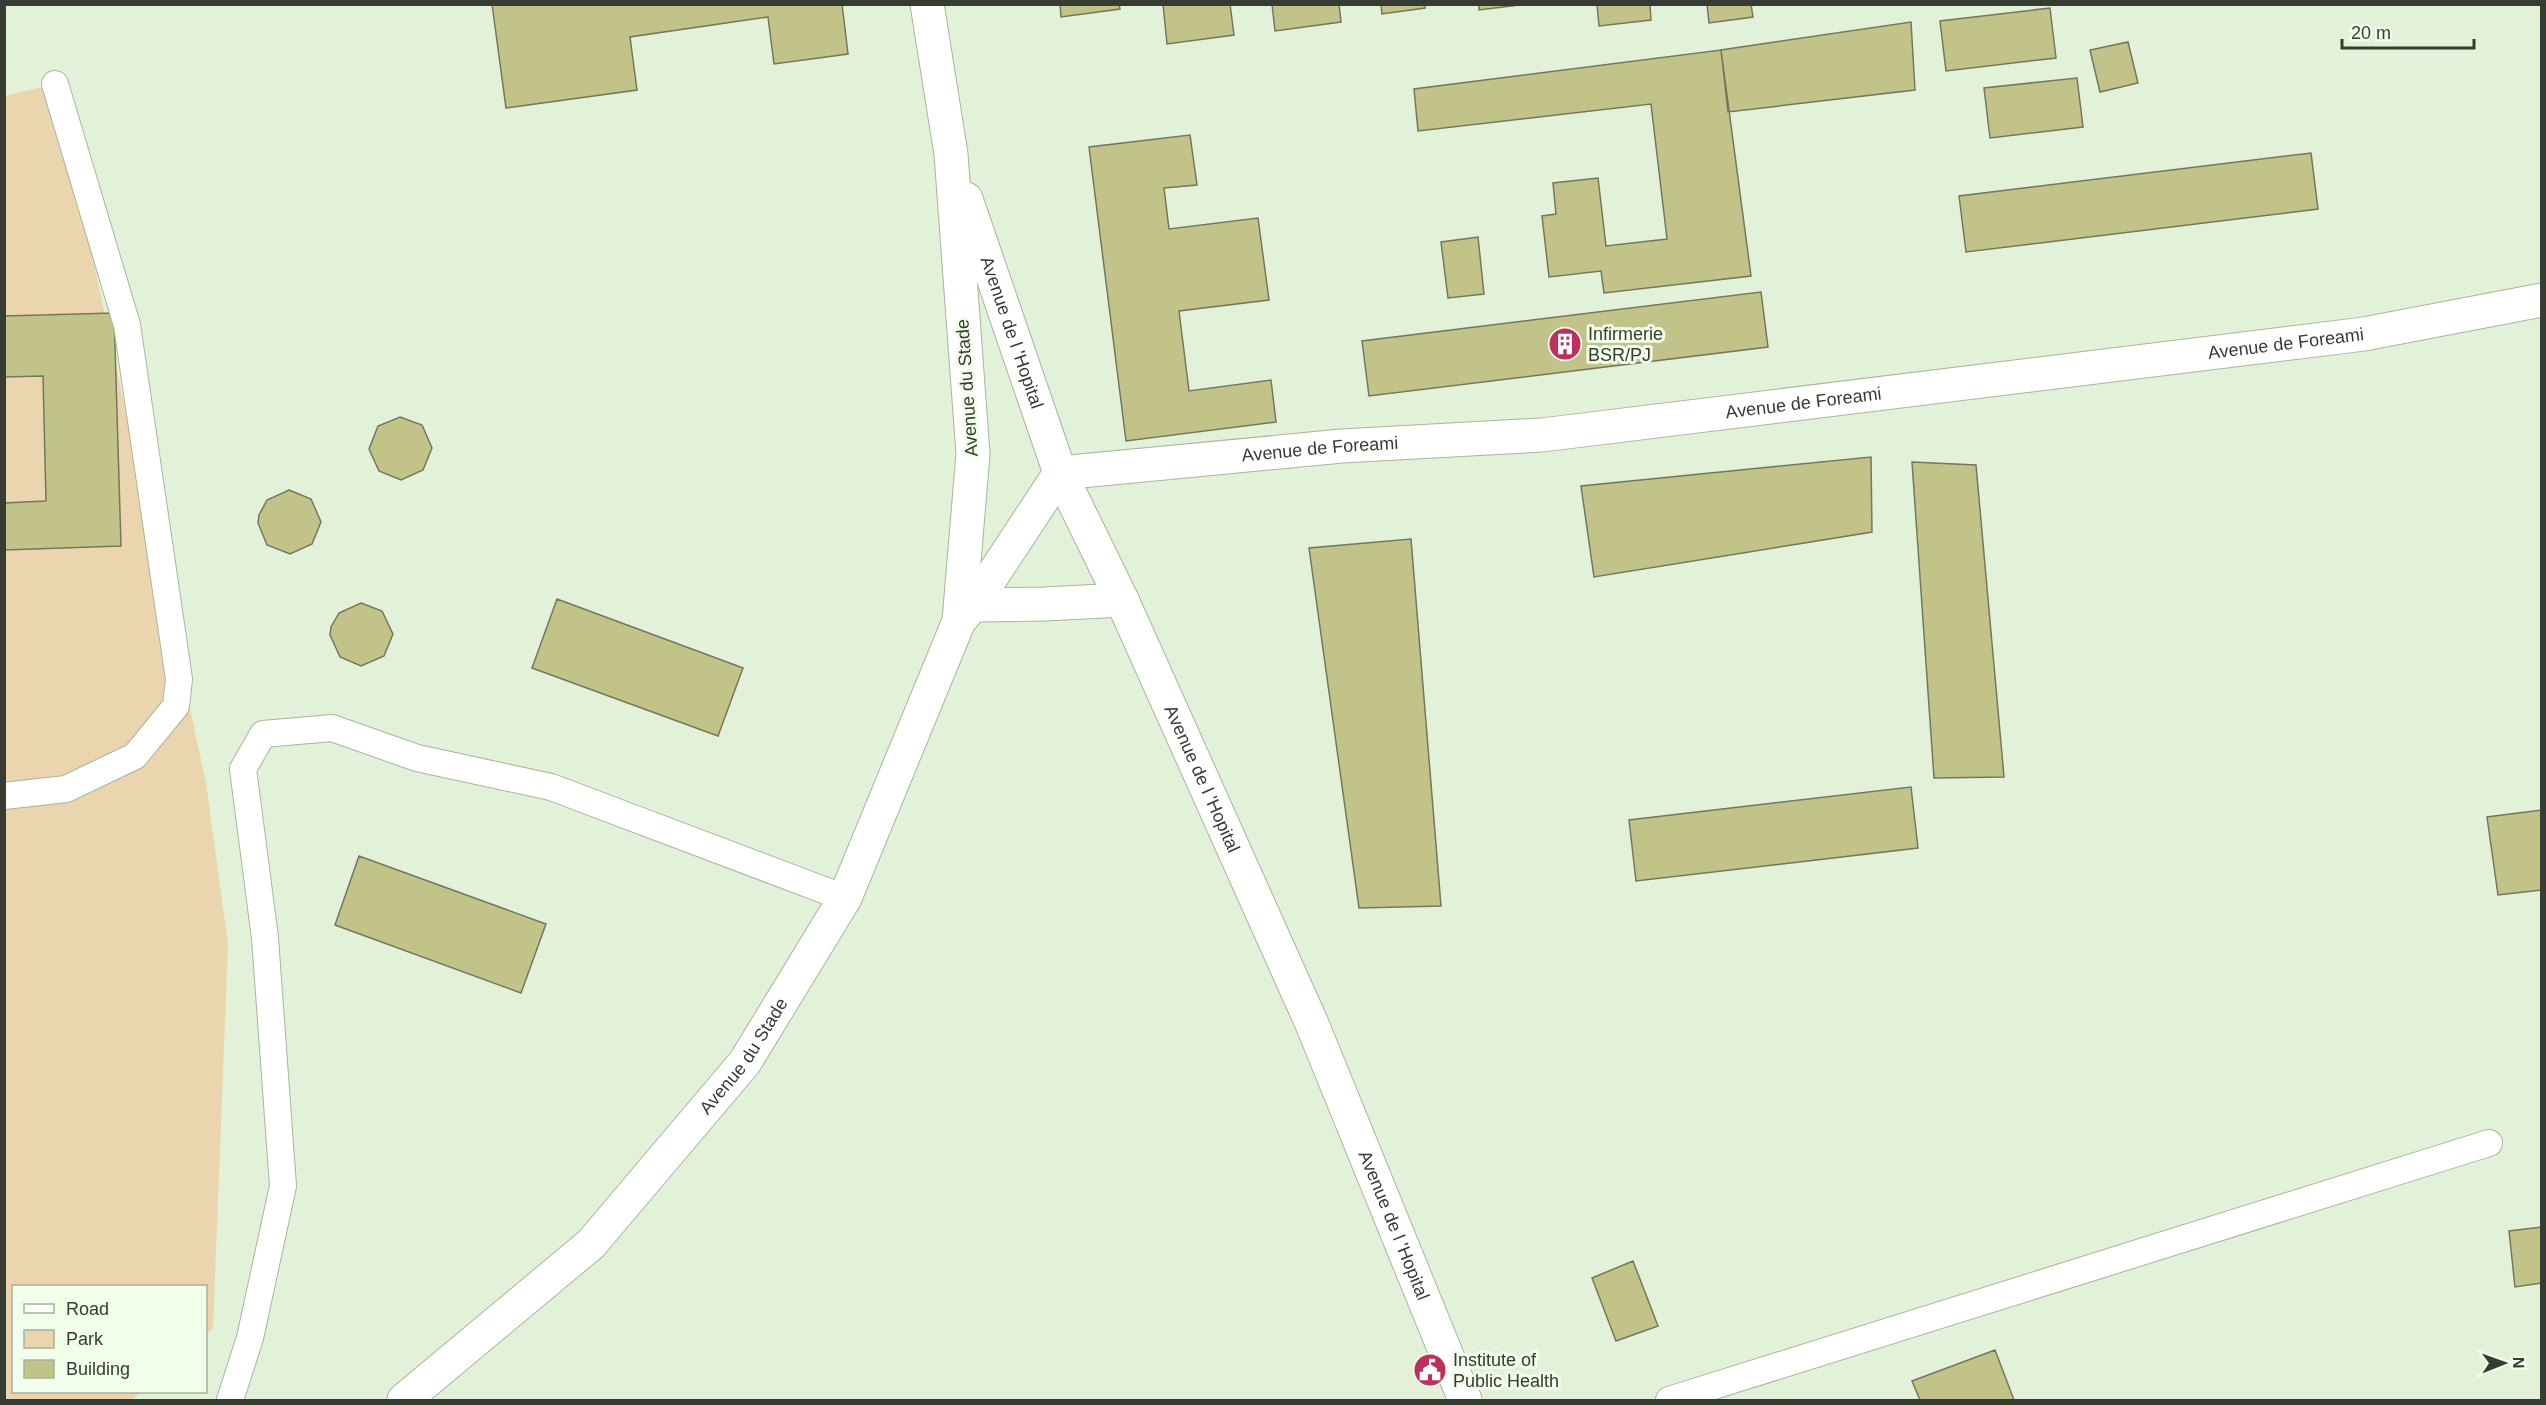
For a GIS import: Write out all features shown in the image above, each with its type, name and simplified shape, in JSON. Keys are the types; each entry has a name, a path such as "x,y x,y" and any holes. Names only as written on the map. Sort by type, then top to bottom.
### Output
{"street":[{"path":"927,4 951,154"},
{"name":"Avenue de l 'Hopital","path":"951,154 1060,473 1122,600 1312,1024 1465,1401"},
{"name":"Avenue du Stade","path":"951,154 973,454 966,613"},
{"name":"Avenue de Foreami","path":"1060,473 1342,446 1542,435 2364,334 2541,300"},
{"name":"Avenue du Stade","path":"404,1401 591,1244 746,1062 845,898 966,613 1060,473"},
{"path":"966,613 1045,604 1122,600"}],"lane":[{"path":"4,796 66,789 135,756 176,706 179,679 127,325 55,84"},
{"path":"230,1401 250,1338 283,1186 266,938 243,769 263,734 332,728 417,758 550,787 845,898"},
{"path":"1669,1401 2489,1143"}],"green space":[{"path":"55,84 206,783 228,944 213,1328 207,1333 207,1285 12,1285 12,1393 140,1393 131,1400 5,1400 4,96"}],"building":[{"path":"492,4 842,4 848,54 774,64 768,17 630,37 637,90 506,108"},
{"path":"1060,4 1119,4 1120,9 1061,17"},
{"path":"1163,4 1230,4 1234,35 1167,44"},
{"path":"1272,4 1339,4 1341,22 1275,31"},
{"path":"1381,4 1425,4 1425,8 1382,14"},
{"path":"1479,4 1527,4 1479,10"},
{"path":"1597,4 1650,4 1651,20 1599,26"},
{"path":"1707,4 1751,4 1753,17 1709,23"},
{"path":"2050,8 2056,58 1946,71 1940,21"},
{"path":"1911,22 1915,90 1728,112 1721,50"},
{"path":"2128,42 2138,83 2100,92 2090,50"},
{"path":"1721,50 1751,276 1604,293 1601,271 1549,277 1542,216 1556,214 1553,183 1598,178 1606,246 1667,239 1651,104 1418,131 1414,89"},
{"path":"2077,78 2083,127 1990,138 1984,88"},
{"path":"1190,135 1197,185 1164,188 1169,229 1258,218 1269,300 1179,311 1189,391 1271,380 1276,422 1126,441 1089,147"},
{"path":"2311,153 2318,209 1966,252 1959,196"},
{"path":"1478,237 1484,294 1448,298 1441,242"},
{"name":"Infirmerie BSR/PJ","path":"1761,292 1768,347 1369,396 1362,341"},
{"path":"114,313 121,546 4,550 4,503 46,501 43,376 4,377 4,316"},
{"path":"400,417 422,425 432,448 423,470 401,480 379,471 369,449 378,426"},
{"path":"1871,457 1872,532 1594,577 1581,486"},
{"path":"1912,462 1976,465 2004,777 1934,778"},
{"path":"289,490 311,499 321,522 312,544 290,554 267,545 258,523 259,515 267,500"},
{"path":"1411,539 1441,906 1359,908 1309,548"},
{"path":"557,599 743,668 718,736 532,668"},
{"path":"361,603 382,611 393,634 384,656 361,666 340,657 330,635 331,627 339,613"},
{"path":"1911,787 1918,848 1636,881 1629,820"},
{"path":"2542,810 2542,890 2498,895 2487,817"},
{"path":"359,856 546,924 521,993 335,925"},
{"path":"2542,1227 2542,1283 2515,1287 2509,1231"},
{"path":"1633,1261 1658,1326 1616,1341 1592,1278"},
{"path":"1995,1350 2014,1400 1920,1400 1912,1381"}],"place":[{"name":"Infirmerie BSR/PJ","path":"1565,344"},
{"name":"Institute of Public Health","path":"1430,1370"}]}
